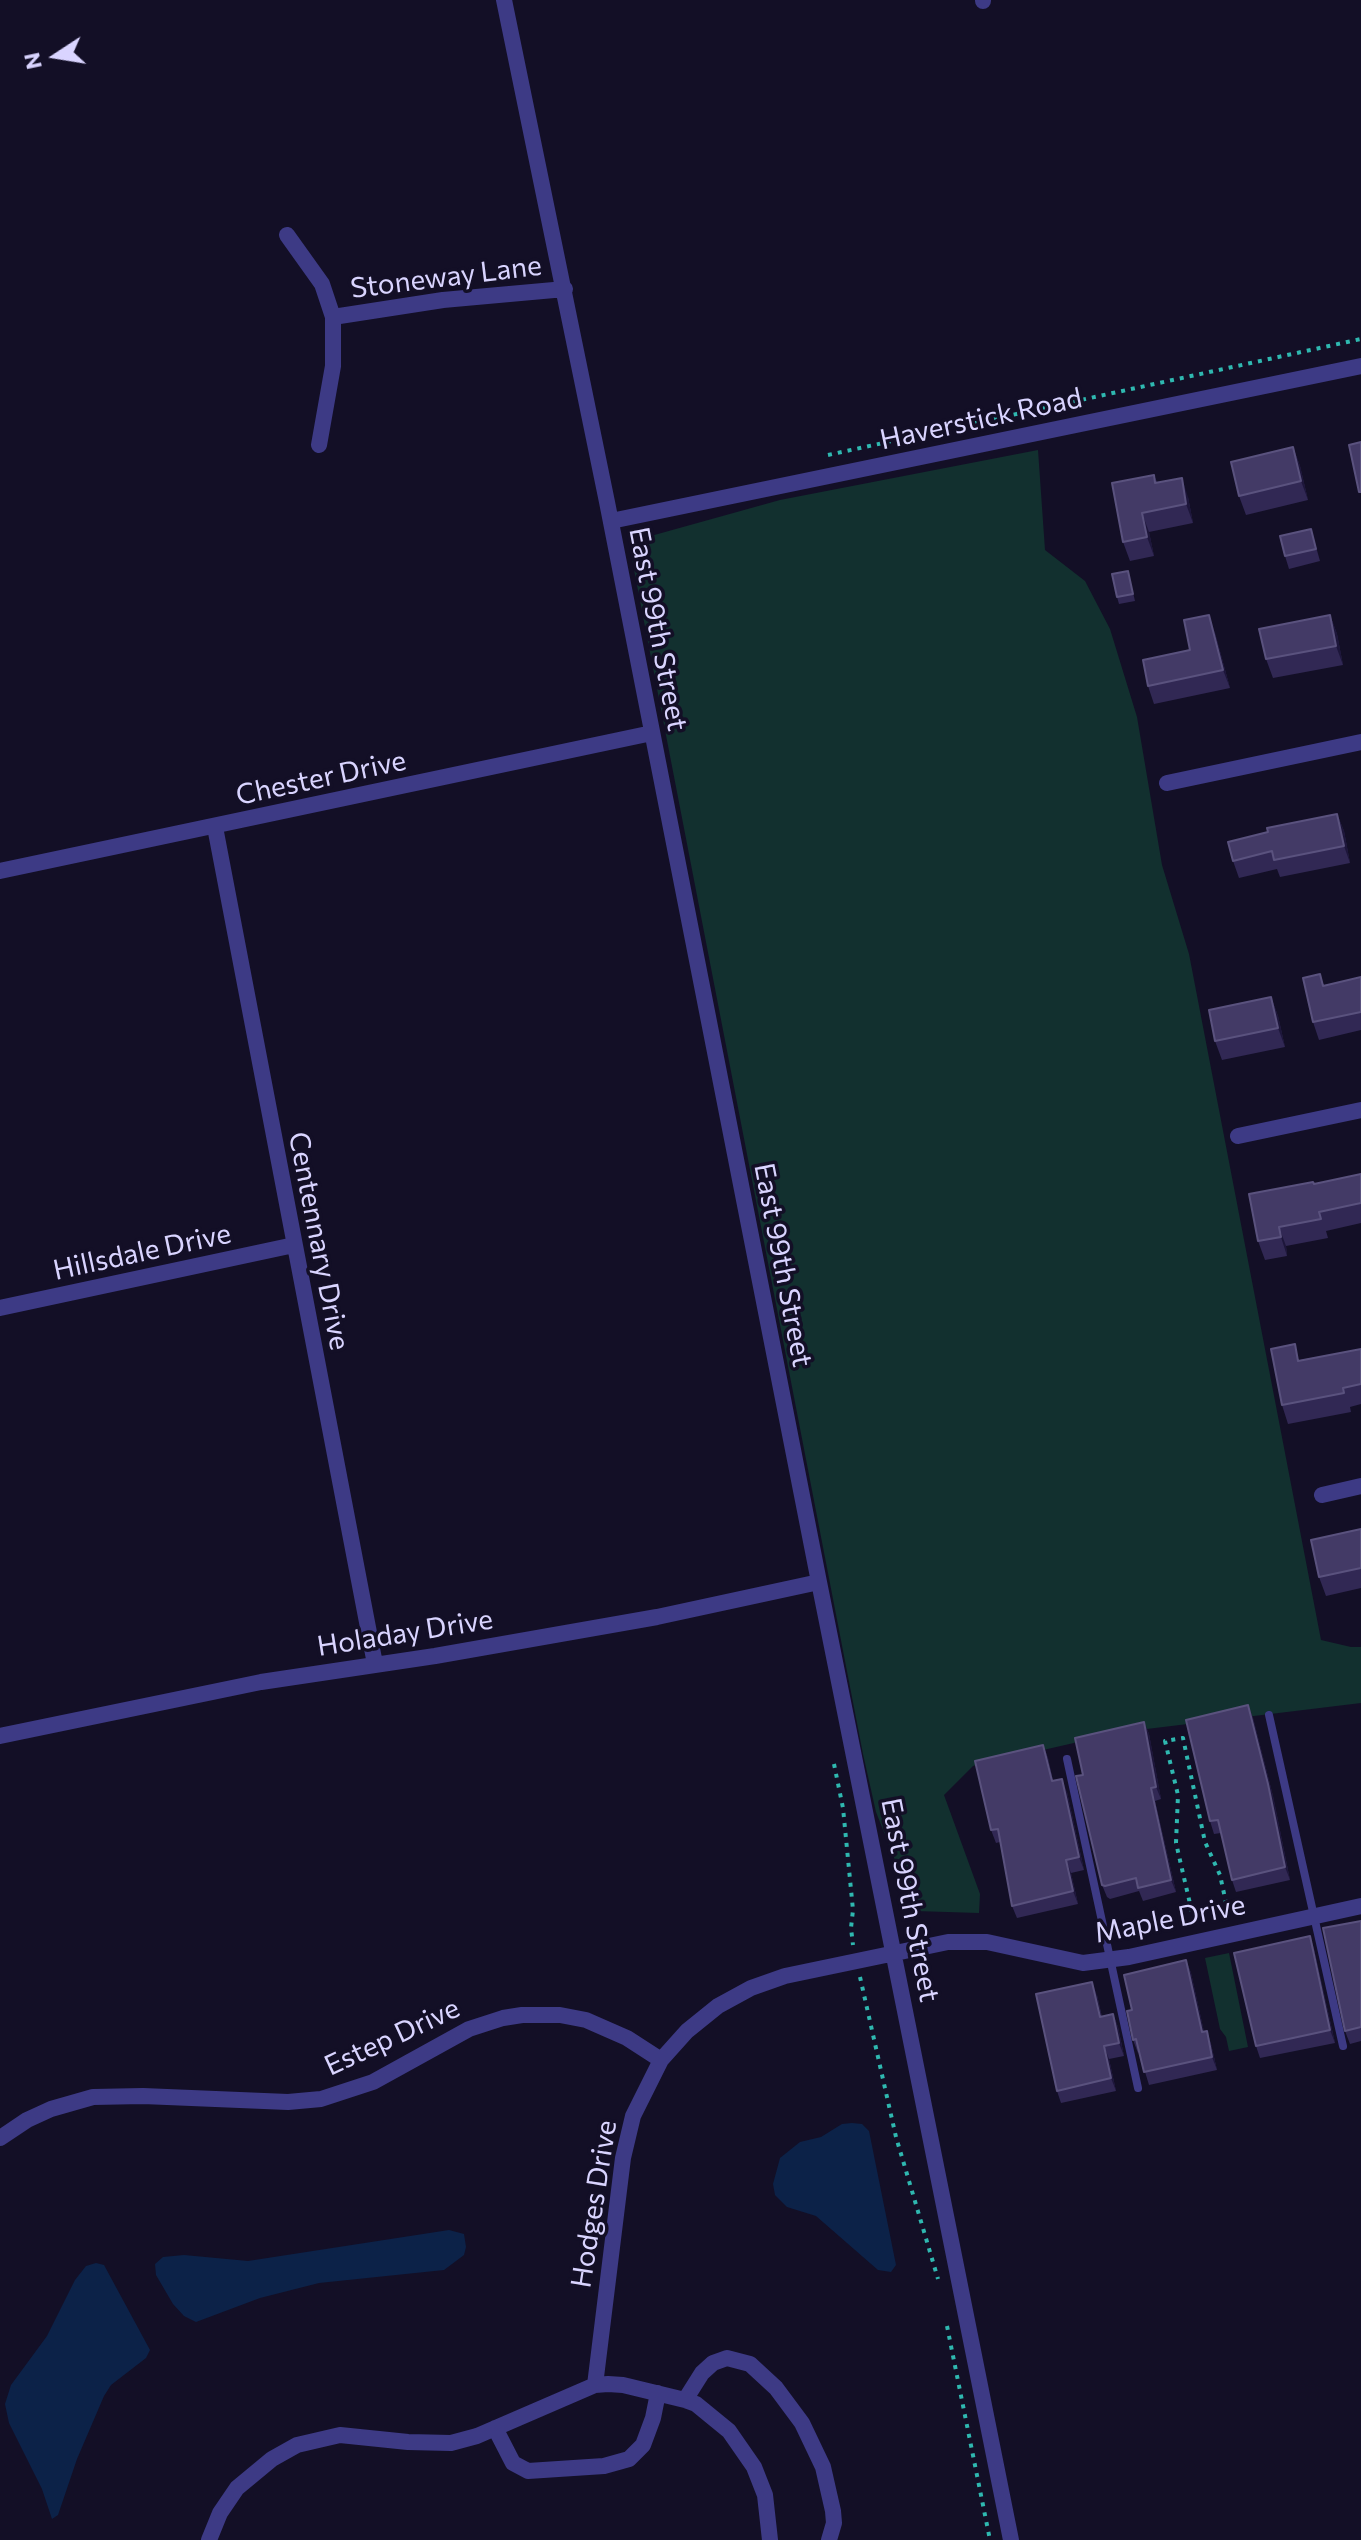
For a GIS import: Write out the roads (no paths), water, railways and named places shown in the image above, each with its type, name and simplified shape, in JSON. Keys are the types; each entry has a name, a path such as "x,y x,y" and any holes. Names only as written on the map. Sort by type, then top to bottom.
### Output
{"street":[{"name":"East 99th Street","path":"504,0 565,289 1011,2540"},
{"path":"287,235 322,284 333,317 333,366 319,445"},
{"name":"Stoneway Lane","path":"333,317 443,300 565,289"},
{"name":"Haverstick Road","path":"611,521 1361,366"},
{"name":"Chester Drive","path":"0,871 652,733"},
{"path":"1167,783 1361,742"},
{"name":"Centennary Drive","path":"215,827 375,1664"},
{"path":"1238,1136 1361,1110"},
{"name":"Hillsdale Drive","path":"0,1308 294,1245"},
{"path":"1322,1495 1361,1486"},
{"name":"Holaday Drive","path":"0,1736 261,1682 657,1617 819,1582"},
{"name":"Maple Drive","path":"893,1951 948,1942 987,1942 1083,1963 1361,1906"},
{"name":"Hodges Drive","path":"595,2385 628,2134 661,2060 701,2018 751,1988 785,1976 893,1951"},
{"name":"Estep Drive","path":"0,2138 51,2109 93,2097 288,2102 321,2099 373,2082 469,2029 522,2015 560,2015 586,2020 618,2033 661,2060"},
{"path":"685,2400 702,2373 713,2363 727,2358 750,2364 776,2388 802,2423 823,2467 834,2523 829,2540"},
{"path":"209,2540 220,2513 237,2488 272,2459 297,2445 340,2435 441,2444 463,2440 595,2385 623,2385 685,2400 714,2417 742,2446 754,2467 765,2495 770,2540"},
{"path":"495,2428 513,2463 528,2471 604,2466 629,2459 643,2445 658,2393"}],"lane":[{"path":"1269,1715 1343,2046"},
{"path":"1067,1759 1138,2088"}],"water":[{"path":"842,2124 862,2124 869,2131 896,2265 891,2272 878,2270 816,2216 787,2207 775,2195 773,2184 780,2158 800,2142 821,2137"},
{"path":"449,2230 464,2234 466,2247 464,2255 444,2270 319,2283 260,2298 196,2322 184,2316 173,2304 156,2275 155,2264 163,2257 184,2255 248,2261"},
{"path":"96,2263 104,2265 150,2350 146,2358 111,2385 104,2396 77,2459 58,2515 52,2519 42,2489 9,2423 5,2404 11,2385 47,2336 75,2280 86,2266"}]}
